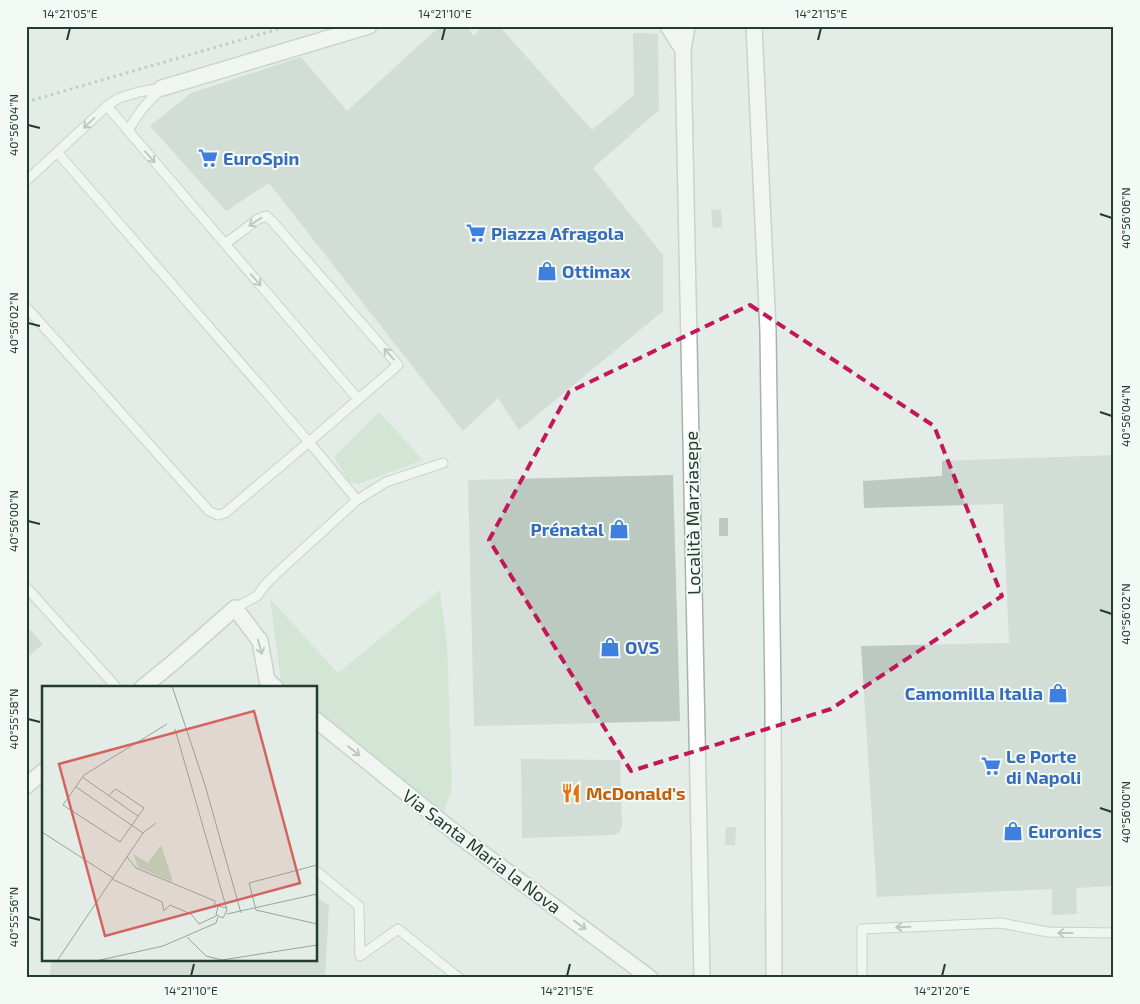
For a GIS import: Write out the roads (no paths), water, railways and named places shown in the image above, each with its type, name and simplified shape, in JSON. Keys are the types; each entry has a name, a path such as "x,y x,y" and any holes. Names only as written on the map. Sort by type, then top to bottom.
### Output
{"street":[{"path":"162,88 370,26"},
{"path":"668,26 683,50"},
{"name":"Località Marziasepe","path":"687,26 683,50 701,977"},
{"path":"754,26 768,330 774,978"},
{"path":"144,686 235,608 260,641 267,680 274,686"},
{"name":"Via Santa Maria la Nova","path":"318,722 458,835 650,978"},
{"path":"26,786 42,773"}],"lane":[{"path":"26,181 107,106 119,98 162,88"},
{"path":"128,131 134,118 162,88"},
{"path":"107,106 358,399"},
{"path":"57,152 357,500"},
{"path":"26,307 209,511 218,514 225,513 398,365 266,216 258,219 225,244"},
{"path":"235,608 257,596 276,574 357,500 386,482 443,463"},
{"path":"26,587 115,686"},
{"path":"318,872 359,906 360,956 398,929 459,978"},
{"path":"862,978 862,929 1001,924 1048,932 1114,933"}],"place":[{"name":"EuroSpin","path":"208,158"},
{"name":"Piazza Afragola","path":"476,233"},
{"name":"Ottimax","path":"547,271"},
{"name":"Prénatal","path":"619,529"},
{"name":"OVS","path":"610,647"},
{"name":"Camomilla Italia","path":"1058,693"},
{"name":"Le Porte di Napoli","path":"991,766"},
{"name":"McDonald's","path":"571,793"},
{"name":"Euronics","path":"1013,831"}]}
